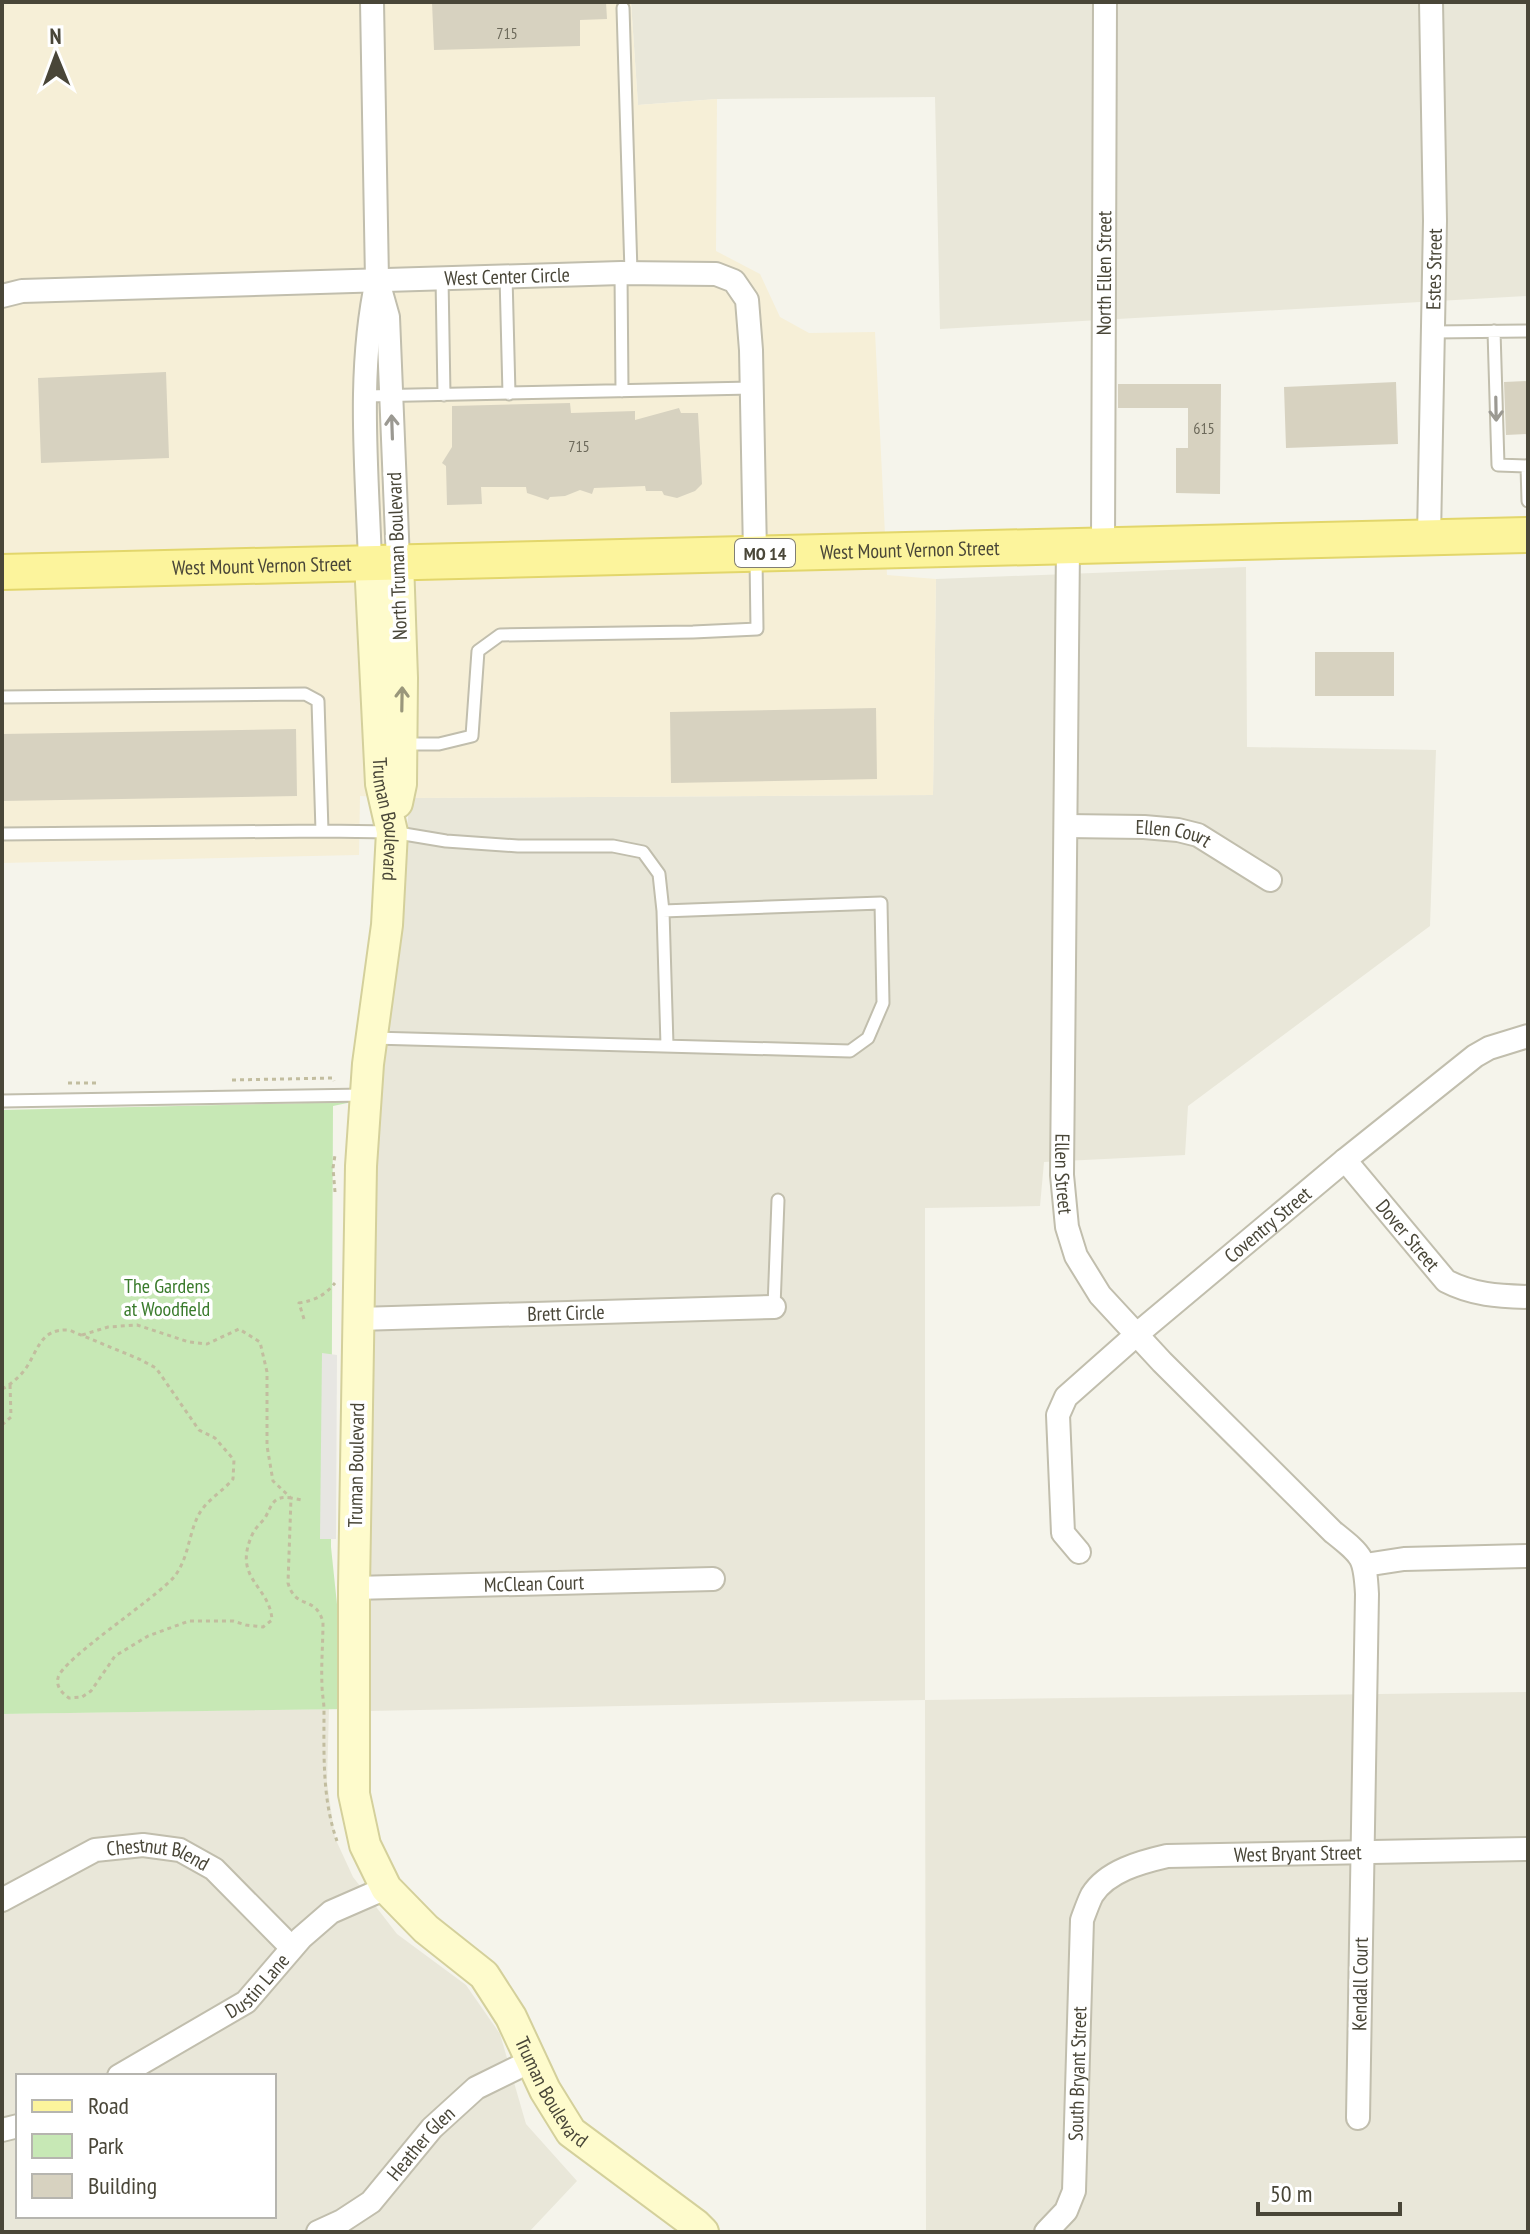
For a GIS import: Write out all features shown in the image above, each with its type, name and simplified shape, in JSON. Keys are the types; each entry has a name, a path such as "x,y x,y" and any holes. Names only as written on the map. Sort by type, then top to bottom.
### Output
{"main road":[{"name":"West Mount Vernon Street","path":"2,572 1528,535"}],"street":[{"name":"North Truman Boulevard","path":"372,2 377,280 370,314 366,396 384,562"},
{"name":"North Ellen Street","path":"1103,545 1105,2"},
{"name":"Estes Street","path":"1429,537 1435,221 1431,2"},
{"name":"West Center Circle","path":"2,296 22,291 626,272 716,274 734,281 747,300 755,553"},
{"name":"North Truman Boulevard","path":"377,280 388,317 391,396 384,562"},
{"name":"Ellen Street","path":"1068,546 1062,1175 1067,1227 1076,1256 1100,1295 1162,1362 1333,1532 1354,1549 1365,1565"},
{"name":"Truman Boulevard","path":"384,562 390,745 381,784 392,832 387,925 372,1038 361,1166 354,1794 365,1845 386,1888 426,1929 484,1975 511,2017 545,2090 571,2132 703,2232"},
{"name":"Ellen Court","path":"1066,826 1144,827 1198,835 1270,880"},
{"name":"Coventry Street","path":"1079,1552 1063,1533 1058,1415 1066,1397 1345,1160 1475,1056 1489,1048 1528,1036"},
{"name":"Dover Street","path":"1345,1160 1446,1281 1463,1290 1528,1297"},
{"name":"Brett Circle","path":"358,1319 774,1307"},
{"path":"1365,1565 1404,1559 1528,1556"},
{"name":"Kendall Court","path":"1358,2118 1366,1683 1365,1565"},
{"name":"McClean Court","path":"354,1588 713,1579"},
{"name":"Chestnut Blend","path":"2,1900 95,1850 143,1845 180,1850 214,1869 292,1948"},
{"name":"West Bryant Street","path":"1087,1908 1093,1894 1113,1876 1141,1862 1167,1856 1528,1849"},
{"name":"Dustin Lane","path":"122,2074 246,2002 292,1948 331,1912 386,1888"},
{"name":"South Bryant Street","path":"1046,2232 1066,2211 1074,2191 1082,1920 1087,1908"},
{"name":"Heather Glen","path":"318,2232 371,2202 432,2128 476,2088 531,2061"}],"lane":[{"path":"622,391 626,272 623,8"},
{"path":"506,276 509,394"},
{"path":"442,278 444,395"},
{"path":"1494,331 1498,465 1528,466 1528,501"},
{"path":"1433,332 1528,331"},
{"path":"366,396 752,388"},
{"path":"390,745 439,744 472,736 478,651 500,635 757,629 755,553"},
{"path":"2,697 305,694 318,701 322,831"},
{"path":"2,834 392,832 446,841 518,846 613,846 643,852 659,874 667,1045"},
{"path":"372,1038 850,1051 868,1038 883,1003 881,903 663,911"},
{"path":"2,1101 366,1095"},
{"path":"774,1307 778,1200"}],"path":[{"path":"222,1081 333,1078 334,1095"},
{"path":"59,1083 101,1083"},
{"path":"335,1198 333,1168 336,1154"},
{"path":"304,1319 299,1303 325,1295 336,1282 337,1273"},
{"path":"78,1335 108,1327 137,1325 189,1342 207,1344 239,1329 260,1342 267,1372 267,1446 273,1481 291,1498 288,1583 291,1594 297,1600 314,1605 323,1622 324,1776 330,1816 341,1850"},
{"path":"2,1389 24,1371 38,1345 48,1335 69,1330 156,1368 199,1430 215,1438 234,1460 233,1479 200,1512 184,1563 173,1578 59,1673 56,1682 60,1691 69,1698 82,1697 91,1691 115,1656 148,1636 189,1621 233,1621 263,1627 272,1620 267,1600 250,1578 248,1546 270,1504 283,1497 302,1500"},
{"path":"2,1425 11,1417 10,1384"}],"shaded area":[{"path":"2,2 631,2 638,105 717,99 716,251 760,274 780,317 809,333 875,332 887,575 936,579 933,795 360,796 359,855 2,863"},
{"path":"631,2 1528,2 1528,296 940,329 935,97 717,99 638,105"},
{"path":"1246,567 1247,747 1436,750 1430,926 1188,1106 1185,1155 1044,1162 1040,1206 925,1208 925,1700 368,1711 367,1442 373,1164 410,798 933,795 936,579"},
{"path":"322,1353 337,1355 336,1539 320,1539"},
{"path":"1528,1692 1528,2232 926,2232 925,1700"},
{"path":"329,1709 327,1782 335,1838 353,1877 397,1934 466,1985 500,2034 526,2124 577,2181 529,2232 2,2232 2,1714"}],"green space":[{"name":"The Gardens at Woodfield","path":"352,1102 333,1106 331,1547 348,1709 2,1714 2,1110"}],"building":[{"path":"432,2 606,2 607,19 580,20 580,46 434,50"},
{"path":"166,372 169,458 41,463 38,378"},
{"path":"1528,381 1528,434 1506,435 1504,382"},
{"path":"1396,382 1398,444 1286,448 1284,387"},
{"path":"1118,384 1221,384 1220,494 1176,493 1176,448 1188,448 1188,408 1118,408"},
{"path":"570,403 571,413 635,411 635,420 679,408 681,413 698,413 702,484 695,491 677,498 664,495 662,491 646,491 645,486 594,488 592,494 580,490 548,500 527,493 526,487 481,487 482,504 447,505 446,466 442,463 452,447 452,406"},
{"path":"1315,652 1394,652 1394,696 1315,696"},
{"path":"876,708 877,779 671,783 670,712"},
{"path":"296,729 297,796 2,801 2,734"}]}
